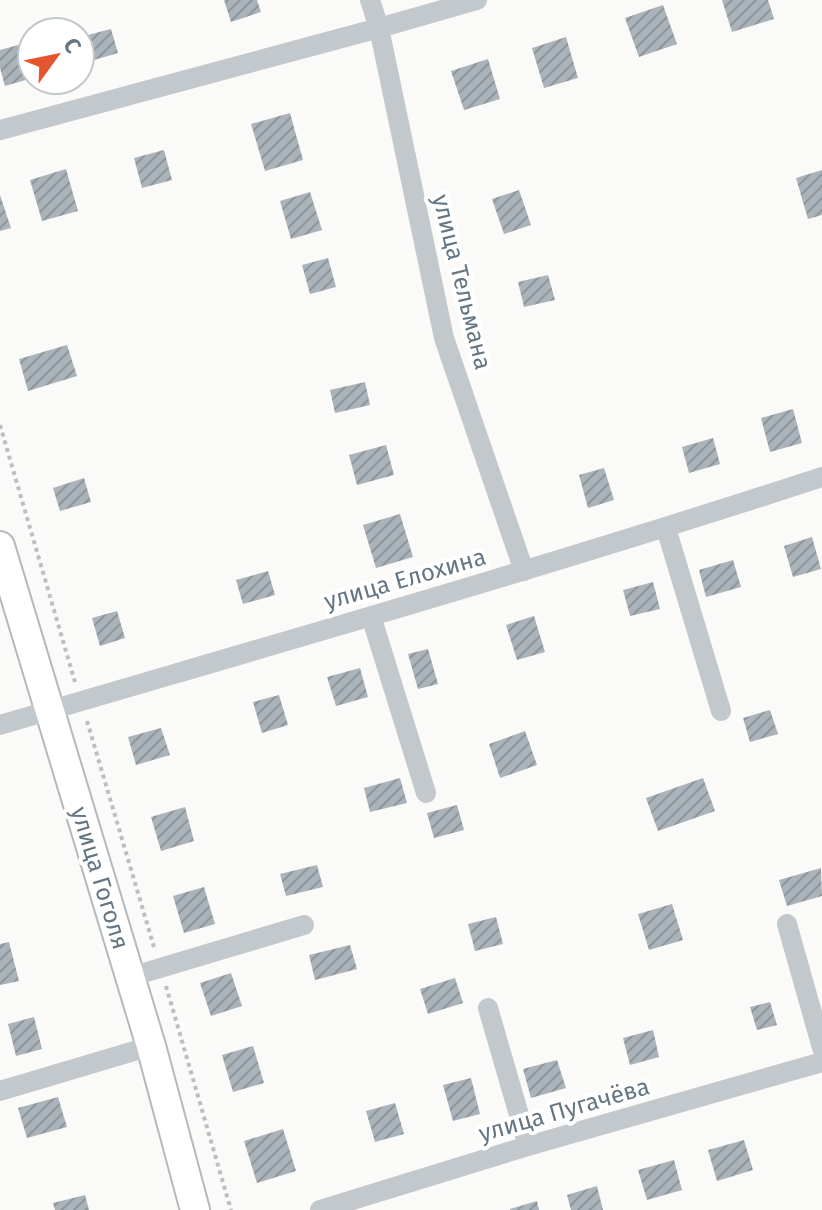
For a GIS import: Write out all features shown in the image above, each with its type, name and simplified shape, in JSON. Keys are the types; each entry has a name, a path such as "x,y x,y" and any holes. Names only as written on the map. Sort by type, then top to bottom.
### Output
{"street":[{"name":"улица Тельмана","path":"370,0 379,28 444,338 524,571"},
{"path":"0,130 477,0"},
{"name":"улица Елохина","path":"0,725 524,571 822,477"},
{"path":"666,528 721,711"},
{"name":"улица Гоголя","path":"0,546 151,1046 195,1210"},
{"path":"371,616 426,793"},
{"path":"787,924 822,1048"},
{"path":"130,977 304,925"},
{"path":"488,1008 528,1146"},
{"path":"0,1091 151,1046"},
{"name":"улица Пугачёва","path":"320,1210 528,1146 822,1062"}],"path":[{"path":"0,425 231,1210"}],"building":[{"path":"224,0 257,0 261,12 231,22"},
{"path":"722,0 768,0 774,19 732,32"},
{"path":"663,5 677,44 639,57 625,18"},
{"path":"111,29 118,53 96,59 96,33"},
{"path":"566,37 578,78 544,88 532,48"},
{"path":"16,46 16,83 5,86 0,68 0,50"},
{"path":"488,59 500,99 464,110 451,71"},
{"path":"290,113 303,160 265,171 251,124"},
{"path":"164,150 172,180 142,188 134,158"},
{"path":"66,169 78,211 42,221 30,180"},
{"path":"822,170 822,215 808,219 796,178"},
{"path":"519,190 531,225 504,234 492,199"},
{"path":"310,192 322,230 291,239 280,201"},
{"path":"0,195 11,228 0,231"},
{"path":"328,258 336,287 310,294 302,265"},
{"path":"548,275 555,300 524,307 518,282"},
{"path":"67,345 77,376 28,391 19,359"},
{"path":"365,382 370,405 335,413 330,390"},
{"path":"793,409 802,443 770,452 761,418"},
{"path":"713,438 720,464 689,473 682,447"},
{"path":"386,445 394,475 357,485 349,455"},
{"path":"604,468 614,500 588,508 579,475"},
{"path":"84,478 91,502 60,511 53,488"},
{"path":"400,514 413,557 376,568 363,525"},
{"path":"812,537 821,569 793,577 784,546"},
{"path":"733,560 741,587 706,597 699,570"},
{"path":"268,571 275,595 243,604 236,580"},
{"path":"653,582 660,609 630,616 623,590"},
{"path":"117,611 125,638 100,646 92,618"},
{"path":"534,616 545,652 517,660 506,625"},
{"path":"428,649 438,684 418,689 408,654"},
{"path":"360,668 368,697 336,706 327,677"},
{"path":"279,695 288,725 262,733 253,702"},
{"path":"770,710 778,734 750,742 743,718"},
{"path":"161,728 170,755 136,765 128,737"},
{"path":"525,731 537,765 500,778 489,744"},
{"path":"400,778 407,803 370,812 364,788"},
{"path":"703,778 715,811 658,831 646,798"},
{"path":"457,805 464,830 434,838 427,813"},
{"path":"185,807 194,841 161,851 151,817"},
{"path":"317,865 323,887 286,896 280,874"},
{"path":"821,868 822,896 787,906 779,880"},
{"path":"204,887 215,924 184,933 173,896"},
{"path":"672,904 683,940 649,950 638,914"},
{"path":"496,917 503,944 475,951 468,924"},
{"path":"9,942 19,981 0,985 0,944"},
{"path":"350,945 357,969 315,980 309,955"},
{"path":"231,973 242,1006 211,1016 200,983"},
{"path":"455,978 463,1003 428,1014 420,989"},
{"path":"770,1002 777,1025 757,1030 750,1007"},
{"path":"34,1017 42,1049 16,1056 8,1024"},
{"path":"653,1030 659,1057 630,1065 623,1038"},
{"path":"253,1046 264,1083 233,1092 222,1055"},
{"path":"557,1060 566,1088 531,1098 523,1069"},
{"path":"471,1078 480,1114 453,1121 443,1085"},
{"path":"58,1097 67,1127 27,1138 18,1108"},
{"path":"395,1103 404,1134 375,1142 366,1111"},
{"path":"283,1129 296,1171 257,1183 244,1141"},
{"path":"744,1140 753,1170 717,1181 708,1150"},
{"path":"674,1160 682,1190 647,1200 638,1170"},
{"path":"597,1186 603,1210 571,1210 567,1195"},
{"path":"85,1195 89,1210 55,1210 53,1203"},
{"path":"537,1201 539,1210 510,1210 510,1209"}]}
